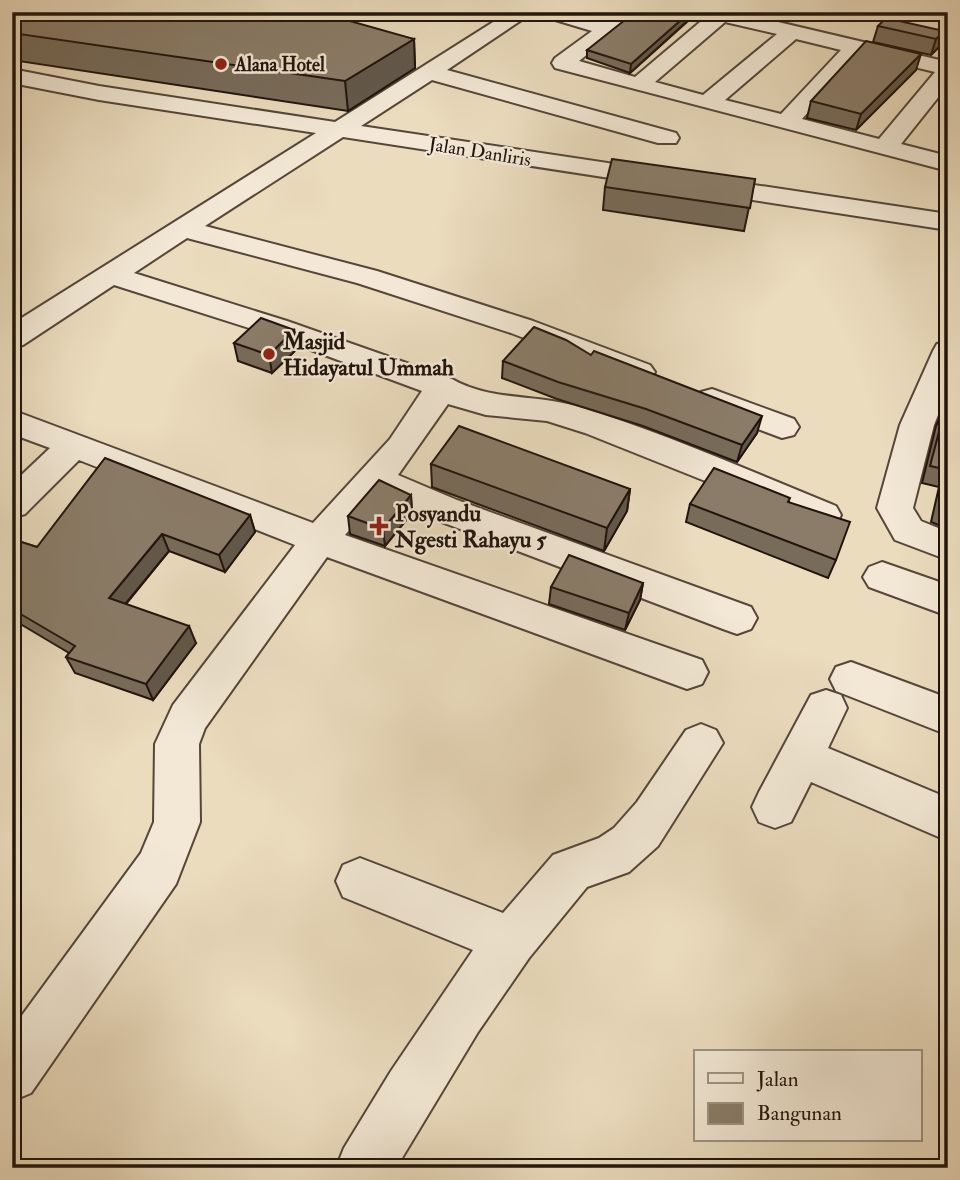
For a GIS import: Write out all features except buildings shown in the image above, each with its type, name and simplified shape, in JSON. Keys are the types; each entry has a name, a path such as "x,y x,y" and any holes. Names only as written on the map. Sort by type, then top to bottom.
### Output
{"street":[{"path":"12,338 432,73 523,12"},
{"path":"541,12 606,28"},
{"path":"543,77 630,12"},
{"path":"639,85 715,14 948,69 885,148"},
{"path":"707,103 793,32"},
{"path":"786,123 855,47"},
{"path":"564,63 707,103 948,164"},
{"name":"Jalan Danliris","path":"13,68 65,88 948,222"},
{"path":"432,73 667,138"},
{"path":"184,229 367,277 522,327 782,427"},
{"path":"111,275 276,327 442,386 471,403 501,407 523,405 582,420 823,515"},
{"path":"948,351 917,425 895,508 897,521 907,532 948,546"},
{"path":"12,1074 159,868 177,822 177,744 188,718 319,540 375,479 433,404 442,386"},
{"path":"12,421 319,540 687,671"},
{"path":"917,425 948,435"},
{"path":"12,505 73,446"},
{"path":"375,479 444,509 737,618"},
{"path":"882,577 948,601"},
{"path":"775,807 838,693 948,717"},
{"path":"364,1168 447,1029 511,941 573,867 606,860 636,839 701,743"},
{"path":"802,757 948,820"},
{"path":"360,881 511,941"}],"place":[{"name":"Alana Hotel","path":"221,64"},
{"name":"Masjid Hidayatul Ummah","path":"269,354"},
{"name":"Posyandu Ngesti Rahayu 5","path":"379,526"}]}
